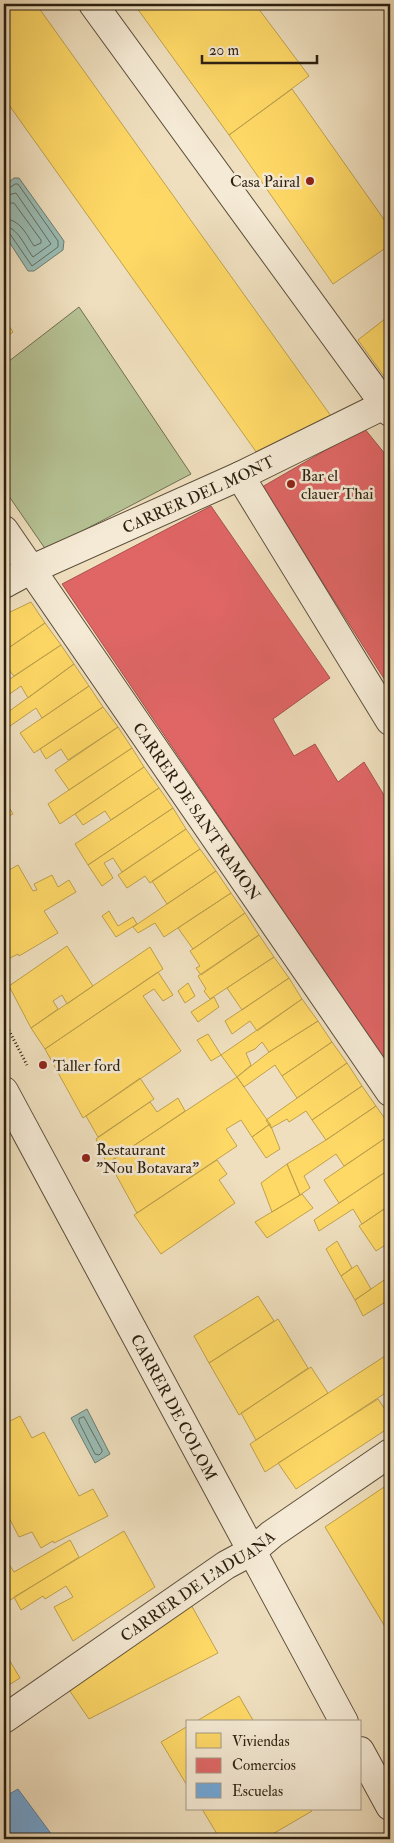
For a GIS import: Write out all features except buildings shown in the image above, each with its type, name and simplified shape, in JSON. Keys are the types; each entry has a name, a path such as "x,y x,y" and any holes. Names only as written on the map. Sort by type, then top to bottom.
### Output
{"street":[{"path":"93,4 388,406"},
{"name":"CARRER DEL MONT","path":"4,584 30,570 240,476 388,406"},
{"path":"240,476 390,721"},
{"name":"CARRER DE SANT RAMON","path":"4,530 390,1092"},
{"name":"CARRER DE COLOM","path":"4,1091 343,1720"},
{"name":"CARRER DE L'ADUANA","path":"4,1719 226,1565 252,1551 272,1534 390,1453"},
{"path":"362,1755 390,1806"}],"green space":[{"path":"79,307 191,474 46,550 4,489 4,365"}],"water":[{"path":"14,178 19,178 64,241 63,250 34,271 28,271 4,234 4,186"},
{"path":"87,1409 110,1454 95,1463 71,1418"}],"place":[{"name":"Casa Pairal","path":"310,181"},
{"name":"Bar el clauer Thai","path":"291,484"},
{"name":"Taller ford","path":"43,1065"},
{"name":"Restaurant \"Nou Botavara\"","path":"86,1158"}]}
